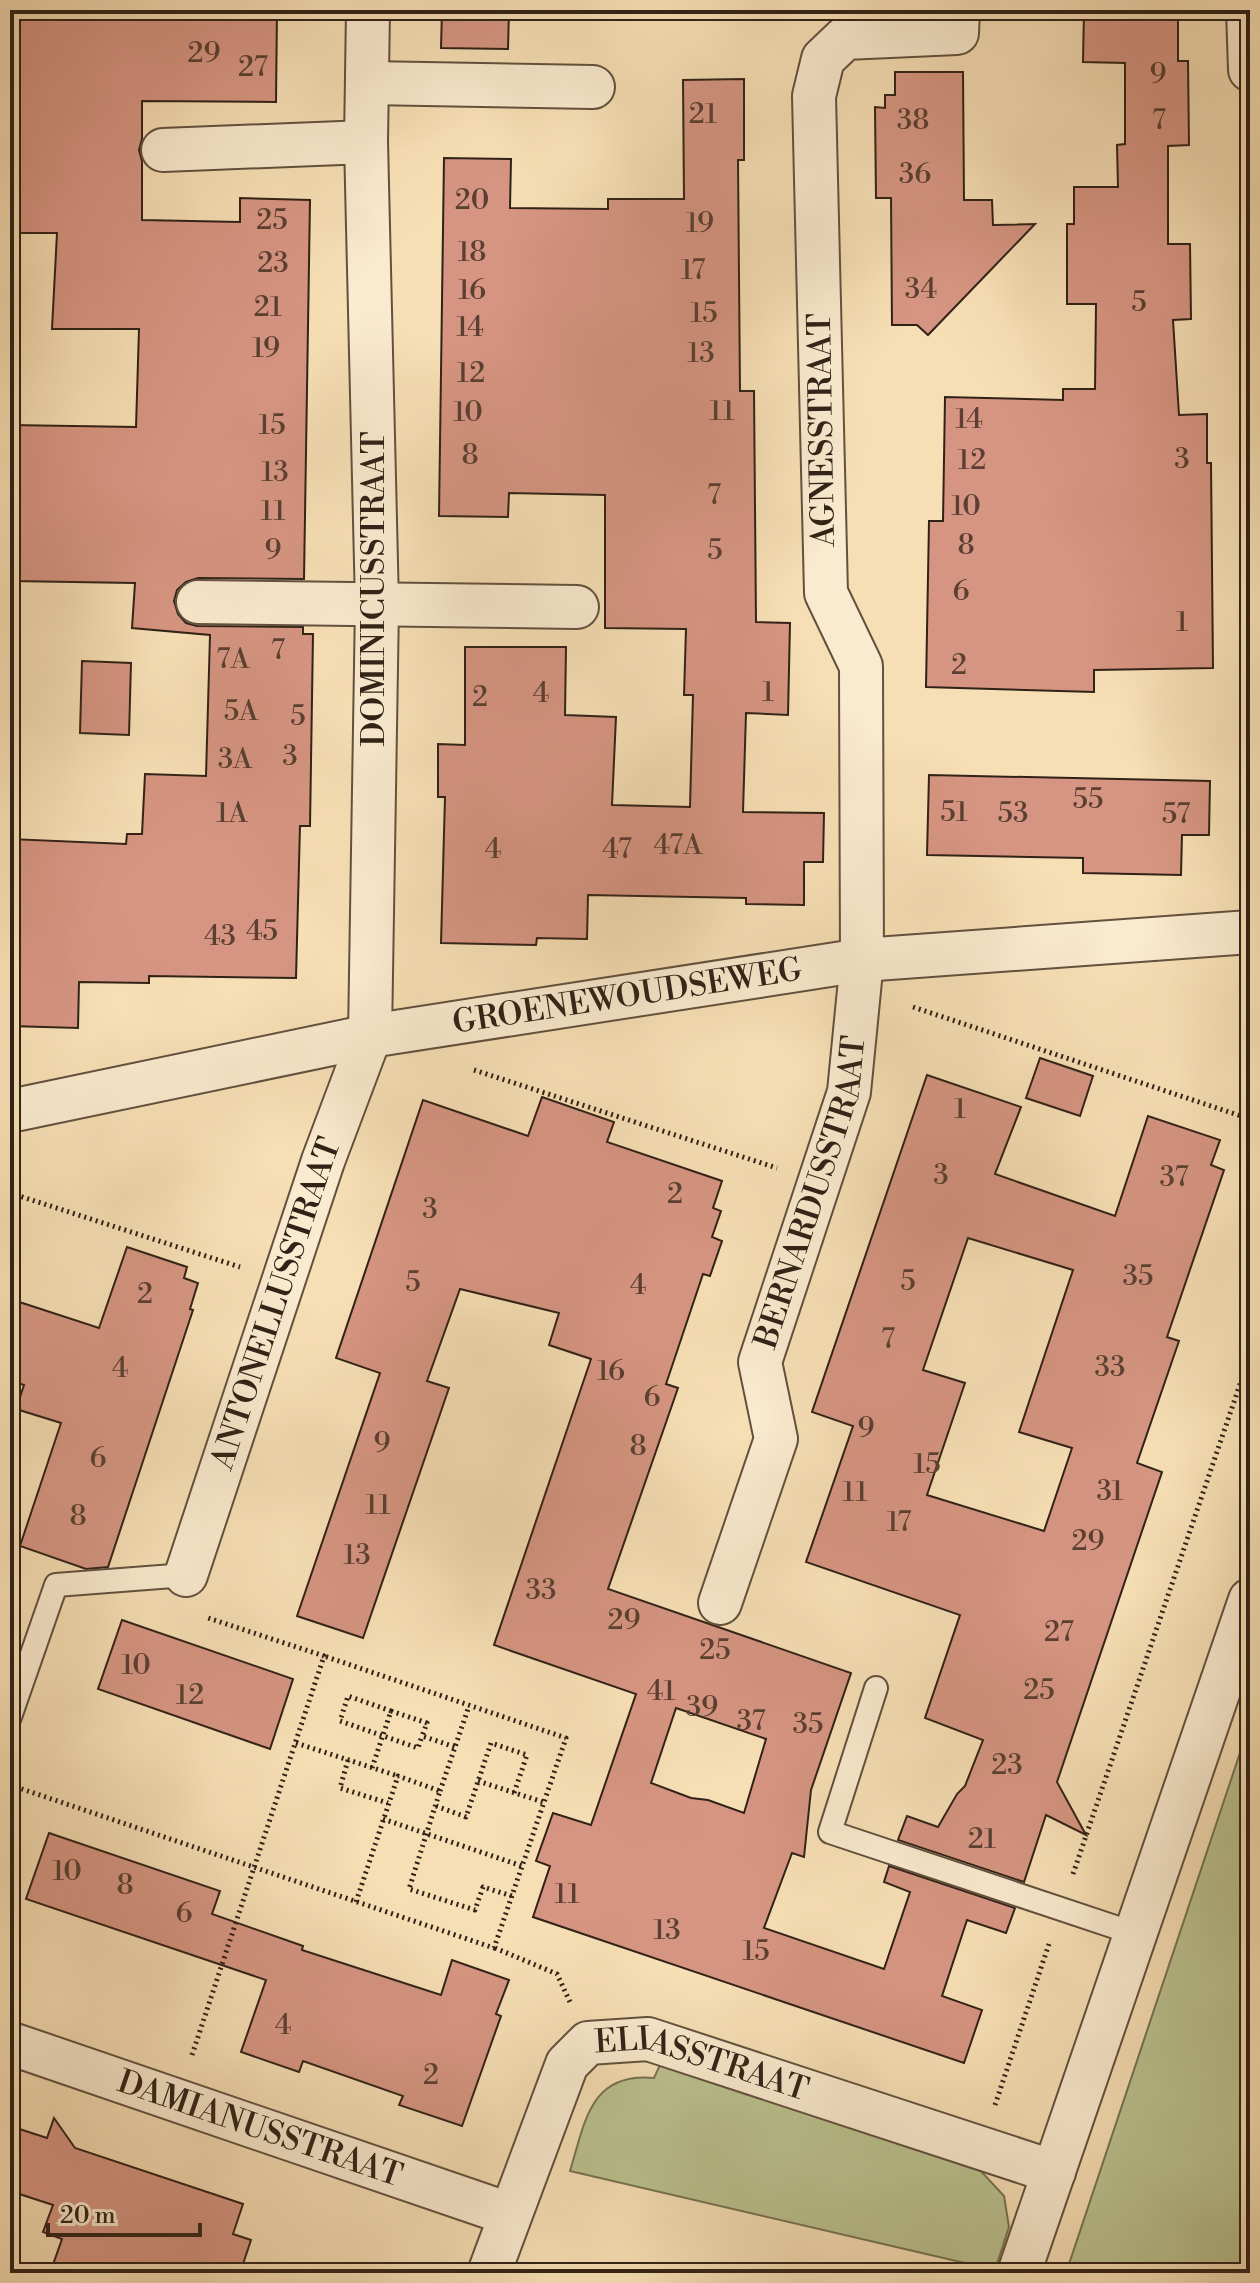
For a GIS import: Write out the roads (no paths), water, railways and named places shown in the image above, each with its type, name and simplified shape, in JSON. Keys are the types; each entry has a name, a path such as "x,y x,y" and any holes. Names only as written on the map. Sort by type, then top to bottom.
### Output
{"street":[{"name":"DOMINICUSSTRAAT","path":"368,10 366,142 377,605 370,1036"},
{"name":"AGNESSTRAAT","path":"860,974 861,666 826,593 814,96 823,59 845,38 957,33 958,10"},
{"path":"1248,10 1250,70"},
{"path":"368,83 593,87"},
{"path":"163,150 366,142"},
{"path":"198,602 577,607"},
{"name":"GROENEWOUDSEWEG","path":"10,1111 370,1036 860,974 1250,932"},
{"name":"BERNARDUSSTRAAT","path":"720,1603 776,1439 760,1362 849,1092 860,974"},
{"name":"ANTONELLUSSTRAAT","path":"186,1575 323,1161 370,1036"},
{"path":"1019,2273 1250,1600"},
{"name":"ELIASSTRAAT","path":"489,2273 567,2064 588,2043 648,2039 1054,2172"},
{"name":"DAMIANUSSTRAAT","path":"12,2044 509,2214"}],"lane":[{"path":"10,1717 56,1585 186,1575"},
{"path":"876,1688 830,1832 1136,1934"}]}
